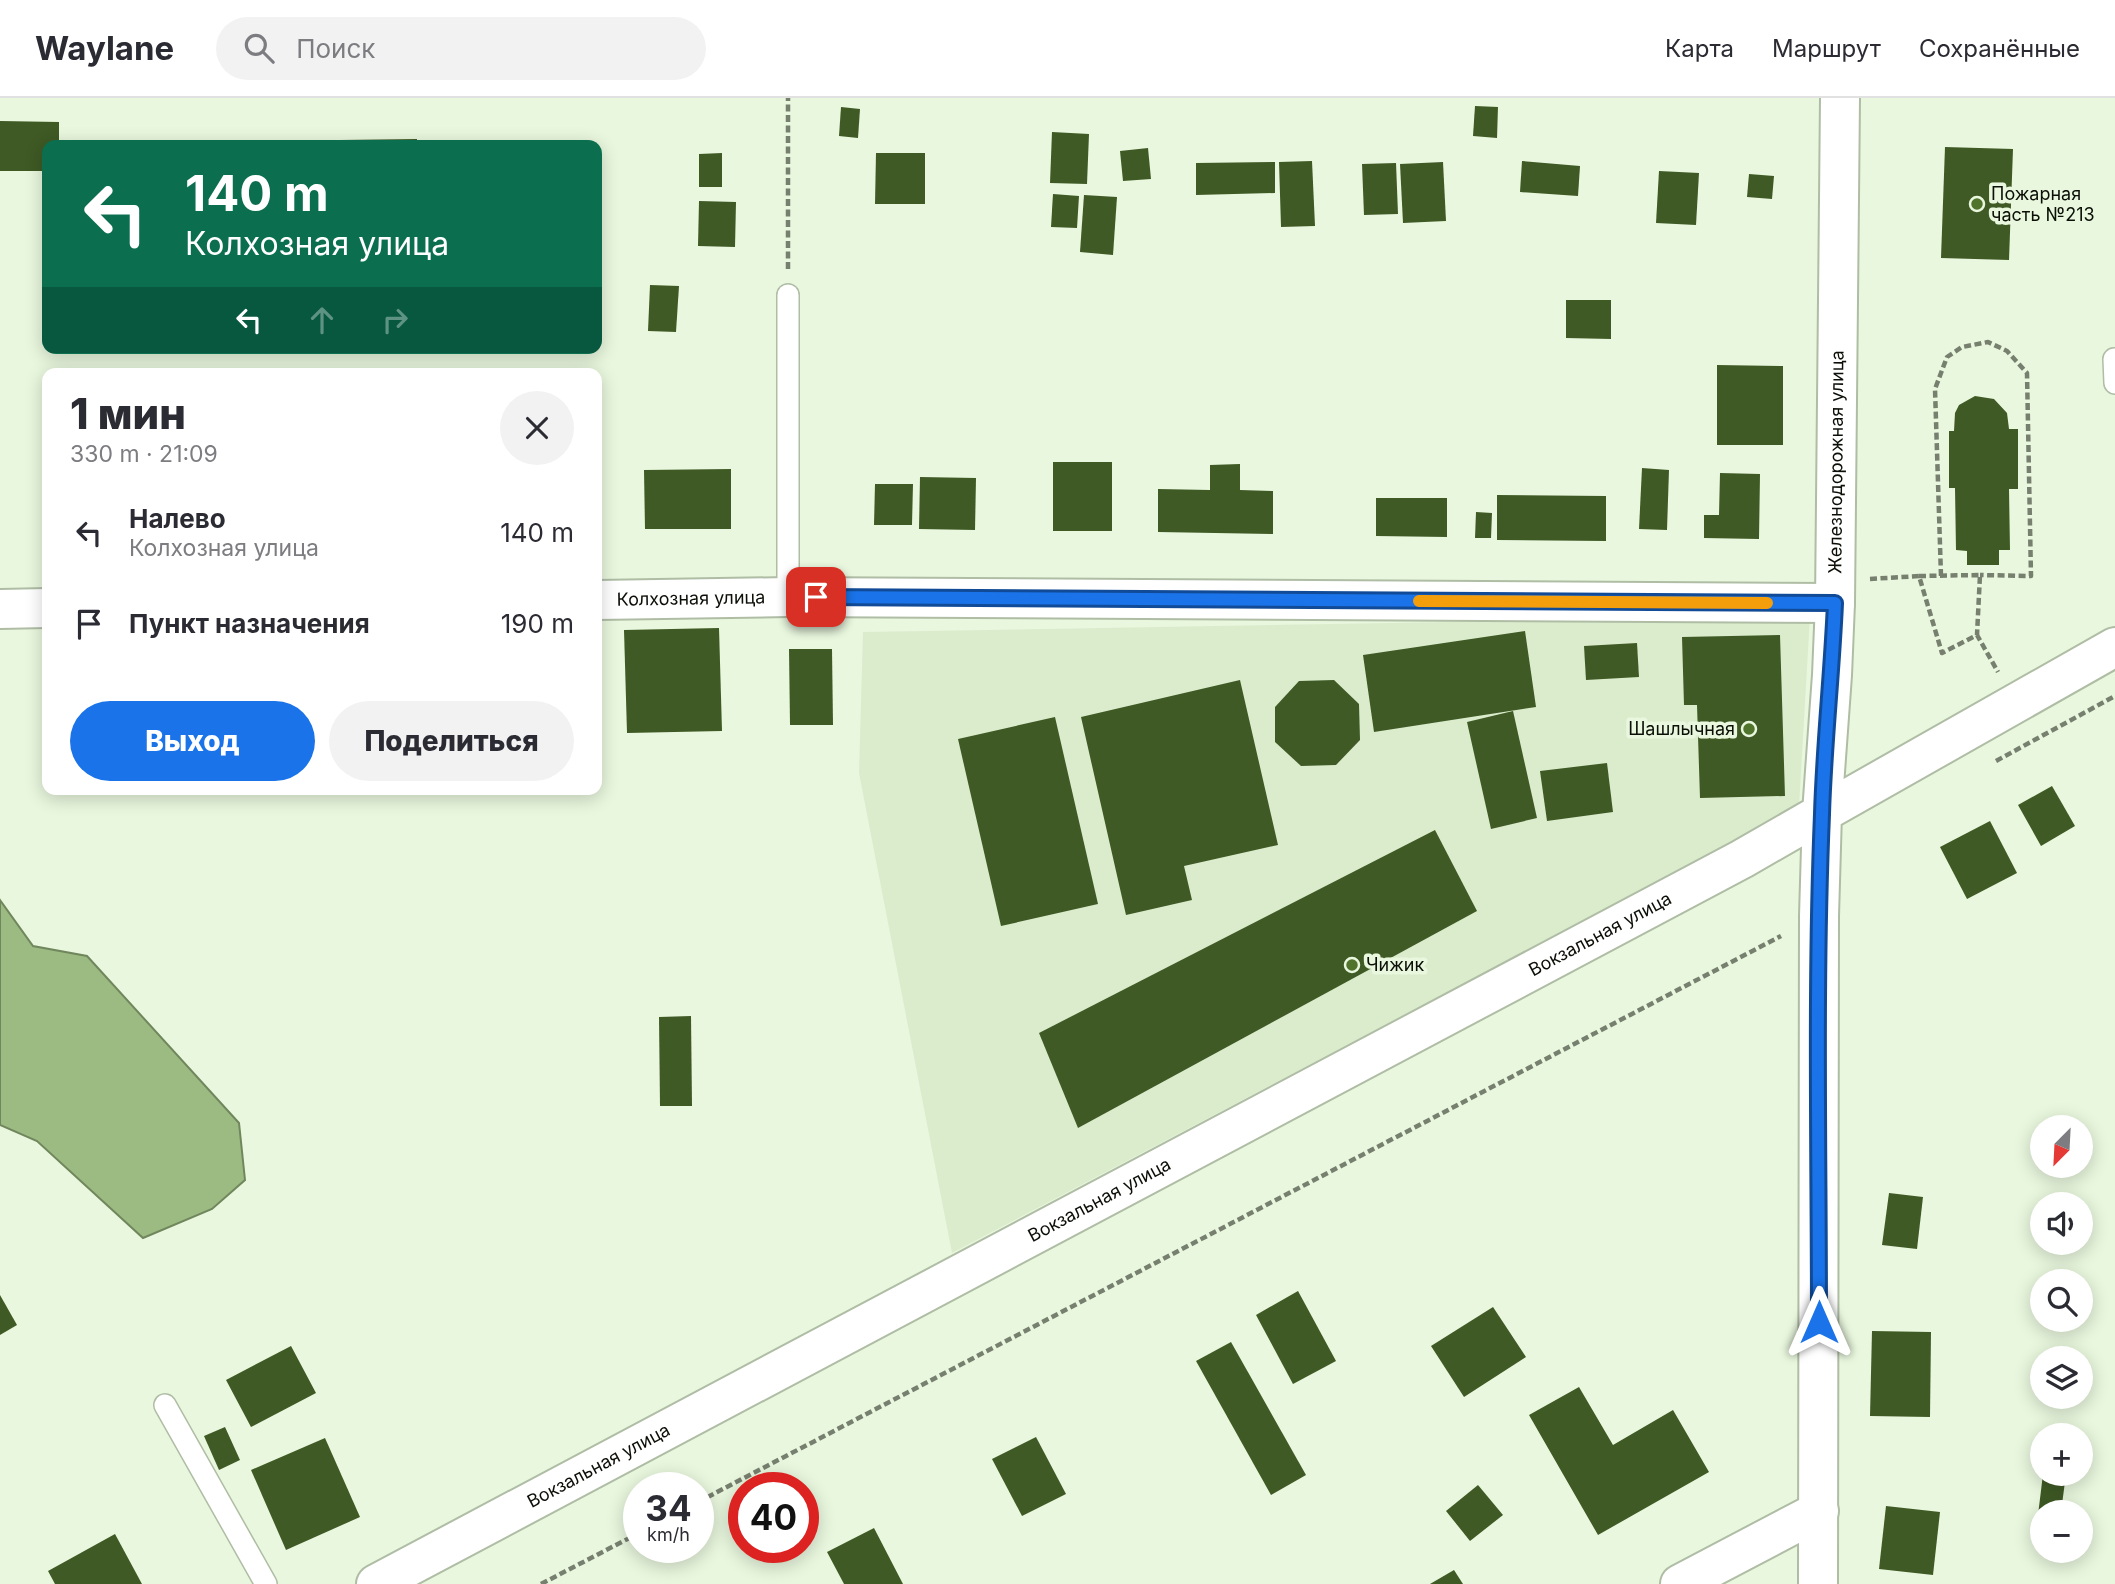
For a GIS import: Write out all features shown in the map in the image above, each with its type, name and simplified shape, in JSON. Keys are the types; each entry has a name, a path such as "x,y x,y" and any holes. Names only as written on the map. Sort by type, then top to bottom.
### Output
{"street":[{"name":"Железнодорожная улица","path":"1818,1584 1819,916 1822,813 1835,603 1840,98"},
{"name":"Колхозная улица","path":"602,600 788,597 1835,603"},
{"path":"0,609 42,608"},
{"name":"Вокзальная улица","path":"376,1584 1742,859 2115,647"},
{"path":"1680,1584 1819,1511"}],"lane":[{"path":"788,295 788,597"},
{"path":"2114,359 2115,383"},
{"path":"165,1405 266,1584"}],"path":[{"path":"788,98 788,295"},
{"path":"1867,579 2031,576 2026,373 2007,351 1988,342 1962,347 1947,357 1935,389 1941,576"},
{"path":"1980,575 1977,635 2000,676"},
{"path":"1919,576 1942,653 1977,635"},
{"path":"714,1494 1819,916"},
{"path":"541,1584 623,1541"}],"shaded area":[{"path":"1810,616 1799,807 952,1253 859,773 863,632"},
{"path":"0,900 33,946 87,956 239,1123 245,1180 212,1209 143,1238 37,1141 0,1125"}],"building":[{"path":"1475,106 1498,107 1497,138 1473,136"},
{"path":"841,107 860,109 858,138 839,136"},
{"path":"0,121 59,122 59,140 42,140 42,171 0,171"},
{"path":"1052,132 1089,134 1087,184 1050,183"},
{"path":"417,139 417,140 340,140"},
{"name":"Пожарная часть №213","path":"1945,147 2013,149 2009,260 1941,258"},
{"path":"1148,148 1151,179 1123,181 1120,151"},
{"path":"722,153 722,187 699,187 699,154"},
{"path":"876,153 925,153 925,204 875,204"},
{"path":"1312,161 1315,226 1281,227 1279,162"},
{"path":"1522,161 1580,166 1578,196 1520,192"},
{"path":"1275,162 1275,193 1196,195 1196,163"},
{"path":"1443,162 1446,221 1403,223 1400,164"},
{"path":"1396,163 1398,214 1364,215 1362,164"},
{"path":"1659,171 1699,173 1696,225 1656,223"},
{"path":"1749,174 1774,176 1772,199 1747,197"},
{"path":"1053,194 1079,196 1077,228 1051,227"},
{"path":"1084,195 1117,197 1113,255 1080,252"},
{"path":"699,201 736,202 735,247 698,246"},
{"path":"650,285 679,286 676,332 648,331"},
{"path":"1566,300 1611,300 1611,339 1566,338"},
{"path":"1717,365 1783,366 1783,445 1717,445"},
{"path":"1975,396 1994,399 2007,413 2009,429 2018,429 2018,489 2009,489 2010,550 1999,550 1999,565 1967,565 1967,551 1956,550 1955,488 1949,488 1949,431 1954,431 1955,413 1959,405"},
{"path":"1053,462 1112,462 1112,531 1053,531"},
{"path":"1240,464 1240,490 1273,491 1273,534 1158,532 1158,489 1210,490 1210,465"},
{"path":"1642,468 1669,470 1667,530 1639,529"},
{"path":"731,469 731,529 645,529 644,470"},
{"path":"1720,473 1760,474 1759,539 1704,538 1704,515 1719,515"},
{"path":"920,477 976,478 975,530 919,529"},
{"path":"875,484 913,484 912,525 874,525"},
{"path":"1497,495 1606,496 1606,541 1497,540"},
{"path":"1376,498 1447,498 1447,537 1376,536"},
{"path":"1476,512 1492,513 1491,538 1475,538"},
{"path":"719,628 722,731 627,733 624,630"},
{"path":"1525,631 1536,707 1374,732 1363,655"},
{"path":"1780,635 1785,796 1700,798 1697,705 1684,705 1682,637"},
{"path":"1637,643 1639,677 1586,680 1584,646"},
{"path":"789,649 832,649 833,725 790,725"},
{"path":"1240,680 1278,845 1184,866 1192,900 1126,915 1081,717"},
{"path":"1334,680 1359,704 1360,740 1336,765 1301,766 1275,742 1275,707 1299,681"},
{"path":"1513,711 1537,818 1491,829 1467,722"},
{"path":"1055,717 1098,904 1001,926 958,739"},
{"path":"1607,763 1613,812 1547,821 1540,771"},
{"path":"2052,786 2075,826 2041,846 2018,805"},
{"path":"1990,821 2017,873 1967,899 1940,847"},
{"path":"1435,830 1477,911 1078,1128 1039,1033"},
{"path":"691,1016 692,1106 660,1106 659,1017"},
{"path":"1889,1193 1923,1197 1917,1249 1882,1245"},
{"path":"1298,1291 1336,1361 1293,1384 1256,1315"},
{"path":"0,1295 17,1325 0,1335"},
{"path":"1493,1307 1526,1357 1464,1397 1431,1346"},
{"path":"1872,1331 1931,1332 1930,1417 1870,1416"},
{"path":"1231,1342 1306,1475 1271,1495 1196,1361"},
{"path":"291,1346 316,1393 251,1427 226,1380"},
{"path":"1579,1387 1613,1445 1673,1410 1709,1472 1598,1535 1529,1415"},
{"path":"225,1427 240,1460 219,1470 204,1436"},
{"path":"1036,1437 1066,1494 1022,1516 992,1459"},
{"path":"325,1438 360,1517 286,1550 251,1470"},
{"path":"1478,1485 1503,1515 1470,1541 1446,1511"},
{"path":"2042,1486 2064,1486 2063,1500 2040,1500"},
{"path":"1886,1506 1940,1512 1933,1575 1879,1569"},
{"path":"874,1528 903,1584 844,1584 827,1552"},
{"path":"115,1534 142,1584 55,1584 48,1571"},
{"path":"1454,1570 1463,1584 1430,1584"}],"slow traffic":[{"path":"1419,601 1767,603"}],"place":[{"name":"Пожарная часть №213","path":"1977,204"},
{"name":"Шашлычная","path":"1749,729"},
{"name":"Чижик","path":"1352,965"}],"route":[{"path":"816,597 1835,603 1819,898 1819,1322"}]}
